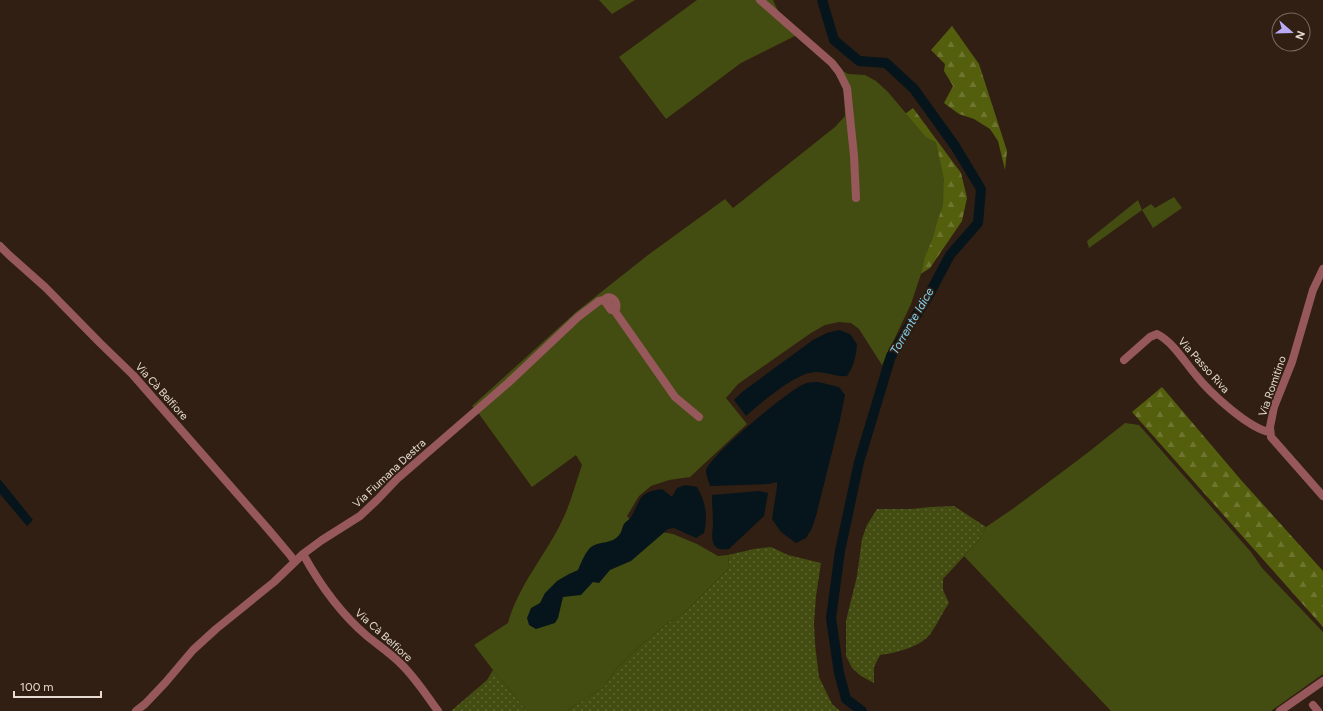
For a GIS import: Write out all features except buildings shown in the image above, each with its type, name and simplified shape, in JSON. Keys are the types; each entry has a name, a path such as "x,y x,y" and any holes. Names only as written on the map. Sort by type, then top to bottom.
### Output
{"street":[{"path":"760,0 832,63 839,72 846,88 854,156 856,198"},
{"name":"Via Cà Belfiore","path":"0,246 46,288 133,375 290,554 295,562"},
{"name":"Via Romitino","path":"1323,270 1313,290 1292,362 1274,407 1270,427 1271,437 1323,496"},
{"name":"Via Fiumana Destra","path":"136,711 145,704 165,683 193,650 216,629 274,582 303,554 364,512 397,478 508,383 578,317 599,300 604,300 608,307 614,310 675,397 699,417"},
{"name":"Via Passo Riva","path":"1124,360 1150,337 1157,334 1163,337 1199,379 1224,404 1256,427 1270,432"},
{"name":"Via Cà Belfiore","path":"303,554 331,598 367,636 400,662 412,675 438,711"},
{"path":"1280,711 1323,680"}],"green space":[{"path":"599,0 635,0 612,14"},
{"path":"697,0 773,0 778,11 799,34 741,63 666,119 619,57"},
{"path":"952,26 979,64 1007,151 1005,170 998,141 990,129 974,119 959,114 944,103 953,86 944,71 945,64 931,50"},
{"path":"838,68 848,74 865,75 876,81 888,92 926,137 936,142 944,179 943,206 933,238 925,257 911,304 882,365 859,329 851,323 839,322 825,325 811,333 738,384 726,398 747,424 690,477 669,480 651,486 639,496 627,516 638,529 673,534 697,544 718,556 728,555 729,568 685,612 644,642 615,670 604,687 566,711 527,711 474,645 508,623 512,610 524,585 564,518 582,465 576,455 532,487 472,406 576,312 648,255 725,199 733,208 835,127 845,116 844,91 837,74"},
{"path":"913,108 961,173 967,198 962,221 930,268 899,288 863,146"},
{"path":"1174,197 1182,208 1153,228 1142,210 1151,204 1155,208"},
{"path":"1138,200 1142,210 1089,248 1087,241"},
{"path":"1162,387 1241,480 1323,571 1323,627 1132,412"},
{"path":"1125,423 1139,425 1251,552 1262,568 1323,632 1323,674 1271,711 1111,711 964,556 979,540 986,527 1014,508"},
{"path":"954,506 986,527 979,540 943,579 943,590 949,603 931,633 927,638 915,646 901,651 880,655 874,667 874,683 861,676 852,668 846,656 846,621 857,576 862,539 867,525 877,509 911,509"},
{"path":"771,547 788,555 821,563 814,623 819,677 832,704 840,711 566,711 604,687 615,670 644,642 685,612 729,568 728,555"},
{"path":"493,670 527,711 451,711 487,680"}],"shaded area":[{"path":"839,330 850,334 857,344 854,361 847,376 820,372 808,373 789,382 746,416 734,400 742,392 813,340 827,333"},
{"path":"818,382 839,387 845,395 816,516 812,528 806,538 796,543 781,532 772,519 777,482 769,484 710,486 706,471 710,464 733,439 781,399 802,385"},
{"path":"0,479 33,520 27,526 0,494"},
{"path":"685,485 697,487 702,498 706,515 704,533 696,538 674,528 668,529 631,561 610,570 599,583 593,582 581,595 563,597 558,618 555,623 536,629 529,625 527,618 531,608 540,603 545,593 557,581 578,570 583,559 592,546 616,538 644,495 662,489 672,497 677,488"},
{"path":"759,491 768,493 764,516 729,549 718,548 715,546 712,539 712,495"}],"waterway":[{"name":"Torrente Idice","path":"822,0 834,40 859,61 886,63 914,89 955,146 981,189 978,223 950,255 930,293 891,356 859,462 840,551 831,618 839,673 846,699 862,711"}]}
